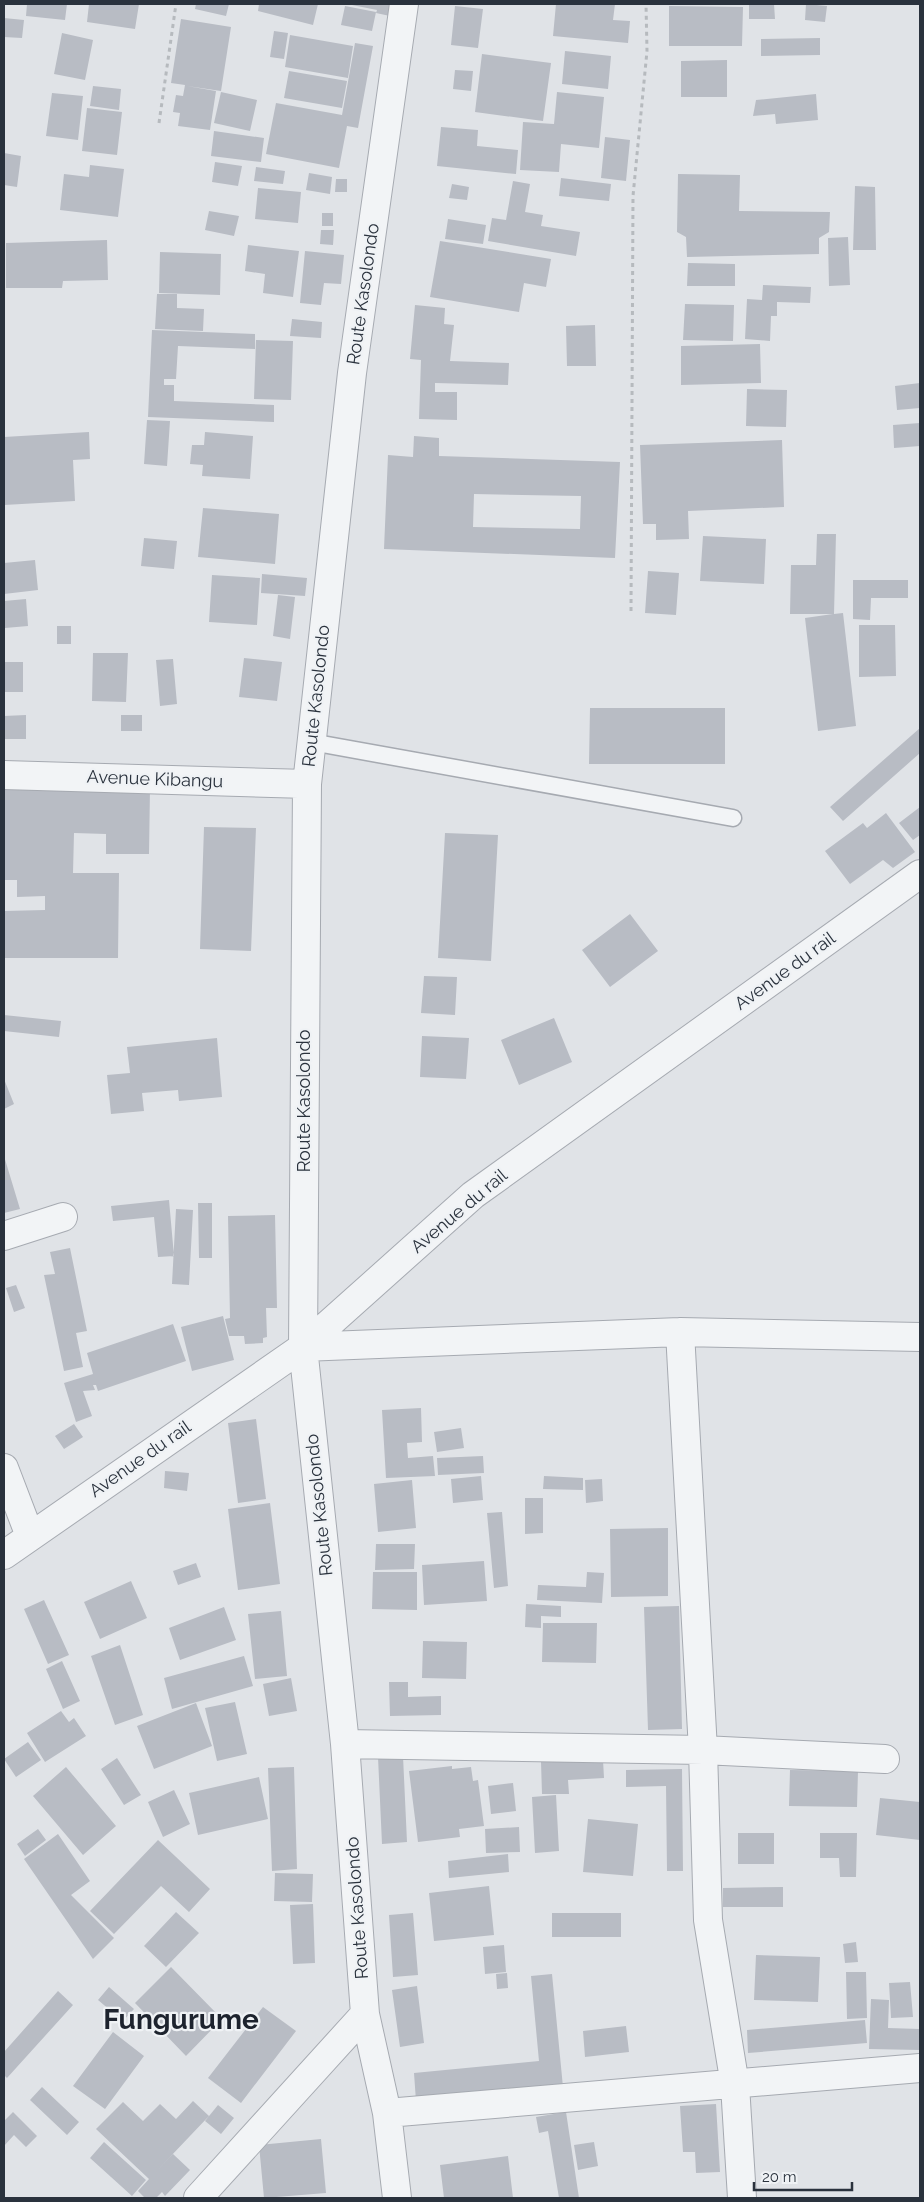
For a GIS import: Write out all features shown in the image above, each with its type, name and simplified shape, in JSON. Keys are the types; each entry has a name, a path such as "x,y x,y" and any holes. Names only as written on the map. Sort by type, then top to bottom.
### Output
{"street":[{"name":"Route Kasolondo","path":"397,2198 387,2113 365,2014 344,1744 303,1347 307,784 352,373 404,4"},
{"name":"Avenue Kibangu","path":"4,775 307,784"},
{"name":"Avenue du rail","path":"4,1555 303,1347 473,1195 920,874"},
{"path":"4,1236 63,1217"},
{"path":"680,1332 703,1750 708,1920 735,2085 742,2198"},
{"path":"303,1347 680,1332 920,1337"},
{"path":"4,1468 30,1536"},
{"path":"344,1744 703,1750 885,1759"},
{"path":"198,2198 365,2014"},
{"path":"387,2113 920,2068"}],"lane":[{"path":"311,742 733,818"}],"path":[{"path":"158,123 176,4"},
{"path":"631,611 633,196 647,51 646,4"}],"building":[{"path":"27,4 67,4 65,20 26,16"},
{"path":"89,4 139,4 135,29 87,22"},
{"path":"196,4 229,4 226,16 195,9"},
{"path":"259,4 318,4 313,25 258,11"},
{"path":"347,4 392,5 390,16 376,13 377,10"},
{"path":"556,4 615,4 613,20 630,21 628,43 553,36"},
{"path":"749,4 774,4 775,19 749,19"},
{"path":"806,4 827,6 825,22 805,20"},
{"path":"345,6 376,12 372,31 341,25"},
{"path":"455,6 483,9 478,48 451,45"},
{"path":"669,6 743,7 742,46 669,46"},
{"path":"4,18 24,20 22,38 4,37"},
{"path":"181,19 231,27 221,91 187,86 216,91 210,130 178,126 180,113 173,112 176,95 183,96 185,85 171,83"},
{"path":"274,31 288,33 284,59 270,57"},
{"path":"62,33 93,40 85,80 54,74"},
{"path":"290,35 353,46 348,78 285,67"},
{"path":"820,38 820,55 761,56 761,39"},
{"path":"355,43 373,46 358,128 347,126 339,168 266,154 276,103 342,115"},
{"path":"565,51 611,56 608,89 562,84"},
{"path":"482,54 551,63 543,121 475,112"},
{"path":"727,60 727,97 681,97 681,61"},
{"path":"455,70 473,71 471,91 453,89"},
{"path":"289,71 347,81 342,108 284,98"},
{"path":"93,86 121,89 119,110 90,106"},
{"path":"221,92 257,100 250,131 214,123"},
{"path":"557,92 604,97 599,148 561,144 559,172 520,170 523,122 554,124"},
{"path":"52,93 83,96 78,140 46,136"},
{"path":"816,94 818,120 776,124 775,114 753,116 756,100"},
{"path":"87,108 122,112 117,155 82,151"},
{"path":"441,127 478,130 477,146 518,150 516,174 437,166"},
{"path":"214,131 264,138 261,162 211,156"},
{"path":"605,137 630,140 626,181 601,178"},
{"path":"4,153 21,156 17,187 4,185"},
{"path":"215,162 242,166 238,186 212,182"},
{"path":"90,165 124,169 118,217 60,210 64,174 89,177"},
{"path":"256,167 285,171 283,184 254,181"},
{"path":"309,173 332,177 330,194 306,190"},
{"path":"678,174 740,175 739,211 830,212 829,232 819,238 819,254 687,257 686,237 677,232"},
{"path":"561,178 611,184 609,201 559,196"},
{"path":"336,179 347,179 347,192 335,192"},
{"path":"513,181 530,184 525,212 543,215 541,226 580,232 576,256 488,241 492,218 506,220"},
{"path":"452,184 469,187 467,200 449,198"},
{"path":"855,186 875,187 876,250 853,250"},
{"path":"258,188 301,192 298,223 255,219"},
{"path":"209,211 239,216 234,236 205,230"},
{"path":"322,213 333,213 333,226 322,226"},
{"path":"448,219 486,225 483,244 445,239"},
{"path":"321,230 334,230 333,245 320,244"},
{"path":"848,237 850,285 829,286 828,238"},
{"path":"107,240 108,280 63,281 62,288 6,288 6,243"},
{"path":"440,241 551,259 546,287 524,283 519,312 430,297"},
{"path":"248,245 299,251 293,297 263,293 265,274 245,271"},
{"path":"305,251 344,255 341,284 324,283 321,305 300,303"},
{"path":"160,252 221,254 220,295 159,293"},
{"path":"688,263 735,264 735,286 687,286"},
{"path":"763,285 811,287 810,303 777,302 777,316 771,316 770,341 745,339 747,299 762,300"},
{"path":"157,294 177,294 177,308 204,309 203,331 155,329"},
{"path":"685,304 734,305 733,341 683,340"},
{"path":"415,305 445,308 444,324 454,325 450,361 509,363 508,385 435,383 435,392 457,392 457,420 419,419 421,360 410,359"},
{"path":"292,319 322,322 321,338 290,336"},
{"path":"595,325 596,366 567,366 566,326"},
{"path":"152,330 255,334 255,349 178,346 176,379 164,379 164,385 174,385 174,401 274,405 274,422 148,417"},
{"path":"256,340 293,341 291,400 254,399"},
{"path":"760,344 761,383 681,385 681,346"},
{"path":"920,383 920,408 897,410 895,386"},
{"path":"747,389 787,390 786,427 746,426"},
{"path":"147,420 170,421 167,466 144,464"},
{"path":"920,423 920,446 894,448 893,425"},
{"path":"89,432 90,459 73,460 75,501 4,505 4,437"},
{"path":"205,432 253,436 250,479 202,476 203,465 190,464 192,445 204,445"},
{"path":"414,436 439,438 439,456 620,462 615,558 384,549 388,455 413,457","holes":["474,494 581,496 580,529 473,527"]},
{"path":"782,440 784,507 688,511 689,539 656,540 656,524 643,524 640,445"},
{"path":"203,508 279,514 275,564 198,557"},
{"path":"817,534 836,534 834,614 843,613 856,726 818,731 805,618 833,614 790,614 791,565 816,565"},
{"path":"703,536 766,539 764,584 700,581"},
{"path":"144,538 177,541 174,569 141,566"},
{"path":"35,560 38,590 4,594 4,563"},
{"path":"648,571 679,573 676,615 645,613"},
{"path":"262,574 307,578 305,596 261,593"},
{"path":"212,575 260,578 257,625 209,622"},
{"path":"853,580 908,580 908,598 871,598 870,620 853,619"},
{"path":"278,595 295,597 290,639 273,636"},
{"path":"26,599 28,626 5,628 4,601"},
{"path":"859,625 895,625 896,676 859,677"},
{"path":"57,626 71,626 71,644 57,644"},
{"path":"93,653 128,653 126,702 92,701"},
{"path":"244,658 282,662 277,701 239,697"},
{"path":"173,659 177,704 160,706 156,660"},
{"path":"4,662 23,662 23,692 4,692"},
{"path":"590,708 725,708 725,764 589,764"},
{"path":"26,715 26,739 5,739 4,716"},
{"path":"121,715 142,715 142,731 121,731"},
{"path":"920,728 920,753 843,821 830,807"},
{"path":"4,786 150,788 149,854 106,854 106,834 74,833 73,873 119,873 118,958 4,958 4,911 45,910 45,896 17,897 17,880 4,880"},
{"path":"920,807 920,835 913,840 899,823"},
{"path":"886,813 915,852 893,868 883,860 850,884 825,851 863,823 867,828"},
{"path":"204,827 256,828 251,951 200,949"},
{"path":"445,833 498,835 491,961 438,958"},
{"path":"630,914 658,951 610,987 582,950"},
{"path":"424,976 457,977 455,1015 421,1013"},
{"path":"4,1015 61,1021 59,1037 4,1031"},
{"path":"554,1018 572,1062 519,1085 501,1040"},
{"path":"422,1036 469,1038 466,1079 420,1077"},
{"path":"217,1038 222,1097 179,1101 178,1090 142,1093 144,1111 111,1114 107,1075 130,1073 127,1047"},
{"path":"4,1079 14,1104 4,1109"},
{"path":"4,1156 20,1209 4,1213"},
{"path":"169,1200 174,1256 158,1257 154,1217 113,1221 111,1206"},
{"path":"198,1203 212,1203 212,1258 199,1258"},
{"path":"176,1209 193,1210 189,1285 172,1284"},
{"path":"275,1215 277,1308 266,1308 267,1337 263,1338 263,1343 245,1344 244,1336 229,1336 225,1319 230,1318 228,1216"},
{"path":"70,1248 87,1331 76,1333 83,1367 64,1371 44,1275 55,1274 50,1252"},
{"path":"16,1285 25,1308 14,1312 6,1288"},
{"path":"223,1316 234,1360 192,1371 181,1327"},
{"path":"173,1324 186,1361 98,1391 96,1385 93,1385 95,1390 83,1391 92,1416 76,1422 64,1383 93,1374 87,1353"},
{"path":"421,1408 422,1442 407,1443 408,1458 433,1456 435,1476 386,1478 382,1410"},
{"path":"256,1419 266,1499 238,1503 228,1423"},
{"path":"74,1424 83,1437 64,1449 55,1436"},
{"path":"461,1428 464,1448 437,1452 434,1432"},
{"path":"483,1456 484,1473 438,1475 437,1458"},
{"path":"165,1471 189,1473 187,1491 164,1488"},
{"path":"481,1476 483,1500 453,1503 451,1479"},
{"path":"544,1476 583,1478 583,1490 543,1489"},
{"path":"602,1479 603,1501 586,1503 585,1480"},
{"path":"412,1480 416,1528 378,1532 374,1484"},
{"path":"525,1498 543,1498 543,1533 525,1534"},
{"path":"270,1503 280,1584 238,1590 228,1509"},
{"path":"502,1512 508,1586 494,1588 487,1513"},
{"path":"668,1528 668,1596 611,1597 610,1529"},
{"path":"376,1544 415,1544 414,1569 375,1570"},
{"path":"484,1561 487,1601 424,1605 422,1565"},
{"path":"196,1563 201,1577 178,1585 173,1571"},
{"path":"373,1572 417,1572 417,1610 372,1609"},
{"path":"587,1572 604,1573 602,1603 537,1600 538,1585 586,1587"},
{"path":"131,1581 147,1618 100,1639 84,1602"},
{"path":"44,1600 69,1655 48,1664 24,1609"},
{"path":"526,1604 561,1606 561,1617 541,1616 541,1628 525,1627"},
{"path":"679,1606 682,1729 648,1730 644,1607"},
{"path":"224,1607 236,1640 180,1660 169,1628"},
{"path":"281,1611 287,1676 255,1679 248,1614"},
{"path":"543,1623 597,1623 596,1663 542,1662"},
{"path":"423,1641 467,1642 466,1679 422,1678"},
{"path":"120,1645 143,1715 115,1725 91,1656"},
{"path":"244,1656 253,1686 172,1709 164,1678"},
{"path":"62,1661 80,1701 63,1709 46,1669"},
{"path":"291,1678 297,1711 269,1716 263,1684"},
{"path":"389,1682 408,1682 408,1697 441,1696 441,1715 390,1716"},
{"path":"235,1702 247,1754 217,1761 205,1708"},
{"path":"196,1703 212,1746 154,1769 137,1726"},
{"path":"61,1711 69,1722 74,1718 86,1736 45,1762 27,1733"},
{"path":"28,1742 41,1760 16,1777 4,1759"},
{"path":"403,1756 407,1842 382,1844 378,1757"},
{"path":"117,1758 141,1795 124,1805 101,1769"},
{"path":"603,1760 604,1778 568,1780 569,1794 542,1794 541,1762"},
{"path":"452,1766 452,1769 471,1767 473,1781 478,1780 484,1826 459,1829 460,1837 418,1842 409,1771"},
{"path":"66,1767 116,1826 83,1855 33,1796"},
{"path":"294,1767 297,1869 272,1871 268,1768"},
{"path":"682,1769 683,1871 667,1871 666,1786 626,1787 626,1770"},
{"path":"790,1770 858,1771 857,1807 789,1806"},
{"path":"259,1777 268,1819 198,1835 189,1793"},
{"path":"513,1783 516,1811 491,1814 488,1786"},
{"path":"174,1790 190,1824 163,1837 148,1802"},
{"path":"556,1795 559,1851 535,1853 532,1797"},
{"path":"880,1798 920,1802 920,1840 876,1835"},
{"path":"588,1819 638,1824 633,1876 583,1872"},
{"path":"519,1827 520,1852 486,1853 485,1829"},
{"path":"38,1829 46,1840 25,1856 17,1844"},
{"path":"738,1833 774,1833 774,1864 738,1864"},
{"path":"820,1833 857,1833 856,1877 840,1877 839,1858 820,1858"},
{"path":"58,1834 90,1881 71,1895 114,1938 93,1959 24,1859"},
{"path":"158,1840 210,1889 189,1912 161,1886 114,1934 90,1911"},
{"path":"508,1854 509,1872 449,1878 448,1861"},
{"path":"275,1873 313,1874 312,1902 274,1901"},
{"path":"489,1886 494,1935 434,1941 429,1893"},
{"path":"783,1887 783,1907 723,1907 723,1888"},
{"path":"313,1904 315,1963 293,1964 290,1905"},
{"path":"176,1912 199,1933 166,1967 144,1946"},
{"path":"413,1913 418,1975 393,1977 389,1915"},
{"path":"552,1913 621,1913 621,1937 552,1937"},
{"path":"856,1942 858,1962 845,1963 843,1944"},
{"path":"504,1945 506,1972 485,1974 483,1947"},
{"path":"756,1955 820,1957 818,2002 754,2000"},
{"path":"171,1967 222,2019 186,2056 135,2003"},
{"path":"846,1972 866,1972 867,2018 847,2019"},
{"path":"507,1973 508,1988 497,1989 496,1974"},
{"path":"552,1974 563,2087 416,2101 414,2073 539,2061 531,1976"},
{"path":"910,1982 913,2017 891,2018 889,1983"},
{"path":"417,1986 424,2043 400,2047 392,1990"},
{"path":"109,1987 134,2009 123,2021 98,2000"},
{"path":"58,1991 73,2005 7,2078 4,2075 4,2052"},
{"path":"871,1999 889,2000 888,2028 920,2029 920,2050 869,2049"},
{"path":"263,2007 296,2031 241,2103 208,2078"},
{"path":"865,2020 867,2043 748,2053 747,2030"},
{"path":"626,2026 629,2052 585,2057 583,2031"},
{"path":"113,2032 144,2056 105,2109 73,2086"},
{"path":"42,2087 79,2122 67,2135 30,2100"},
{"path":"193,2101 209,2116 151,2177 173,2154 190,2170 165,2196 162,2192 156,2198 145,2198 138,2191 149,2179 96,2129 123,2102 143,2121 160,2104 176,2119"},
{"path":"716,2104 720,2172 696,2173 695,2152 683,2152 680,2106"},
{"path":"218,2105 234,2118 221,2134 205,2121"},
{"path":"13,2112 37,2136 26,2147 14,2135 4,2146 4,2121"},
{"path":"566,2112 579,2198 559,2198 548,2131 539,2133 536,2117"},
{"path":"321,2139 326,2193 264,2198 259,2145"},
{"path":"104,2142 146,2180 132,2196 90,2158"},
{"path":"594,2142 598,2166 578,2170 574,2145"},
{"path":"508,2156 513,2198 444,2198 440,2165"}],"district":[{"name":"Fungurume","path":"181,2019"}]}
